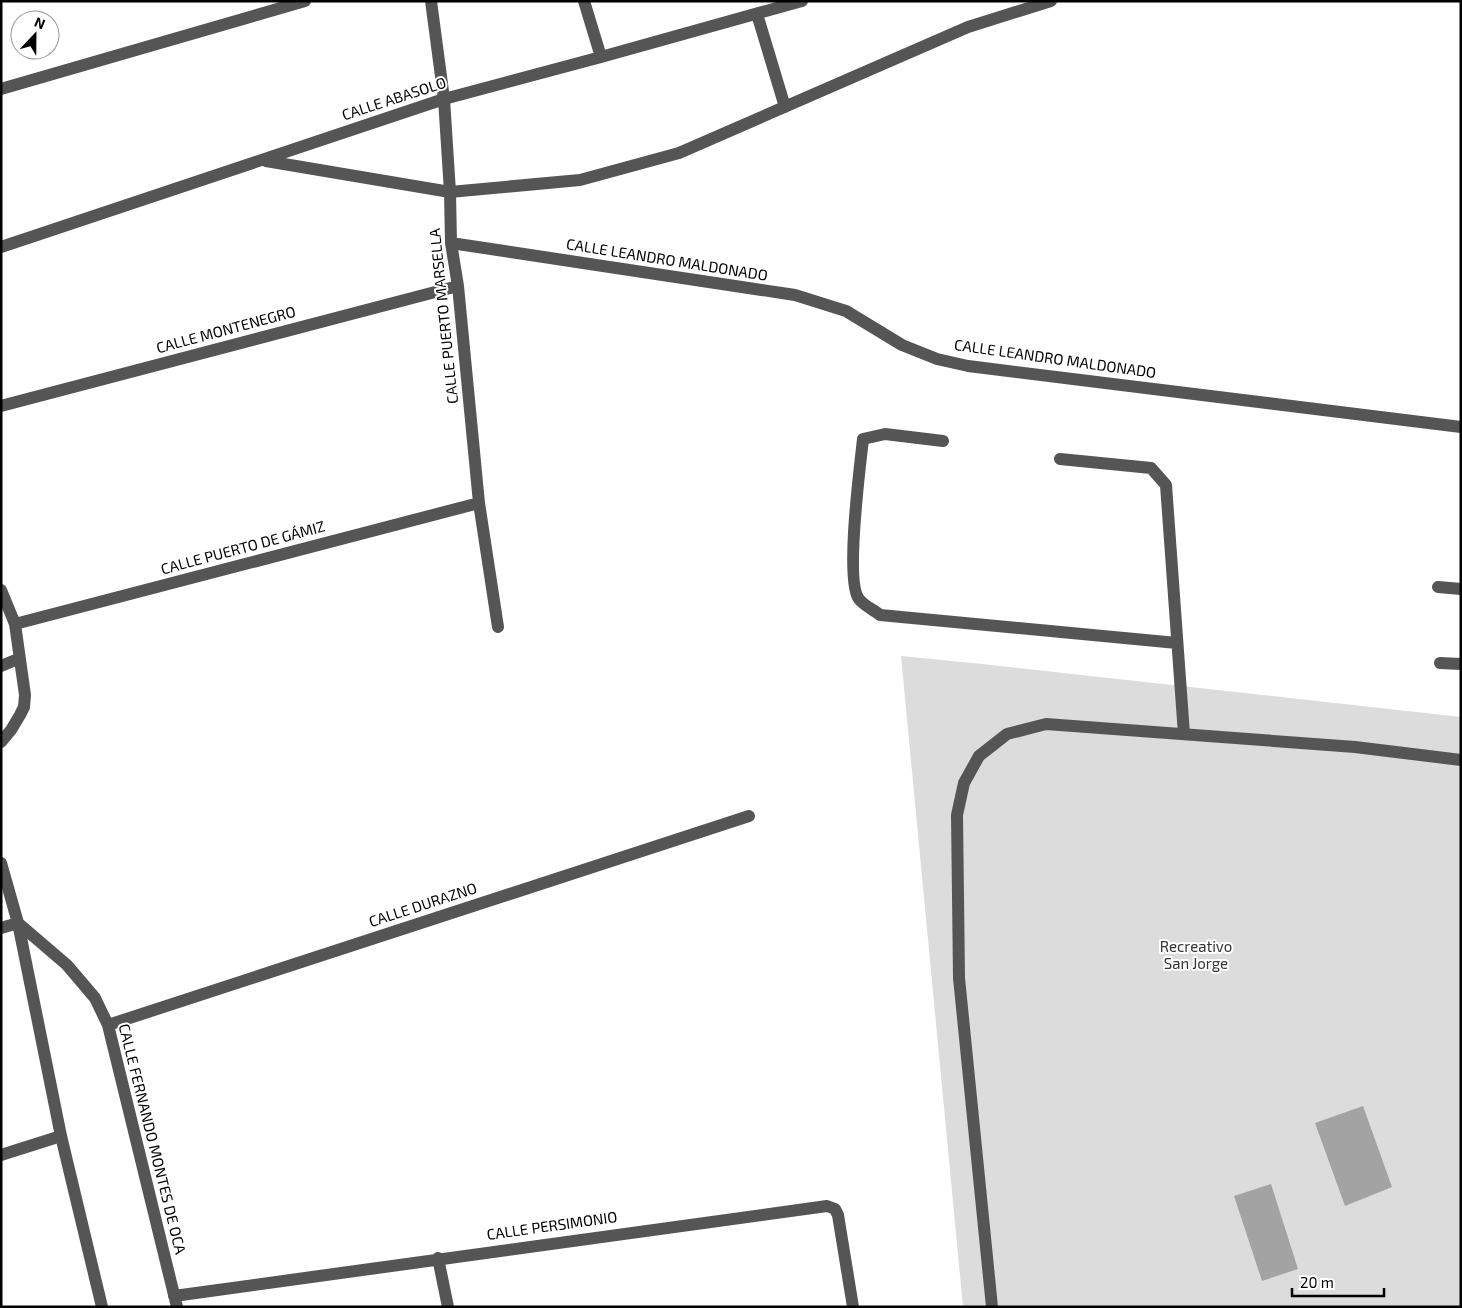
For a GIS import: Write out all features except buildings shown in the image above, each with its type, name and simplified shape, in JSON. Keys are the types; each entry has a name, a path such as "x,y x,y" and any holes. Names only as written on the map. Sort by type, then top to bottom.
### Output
{"street":[{"path":"1,89 305,1"},
{"name":"CALLE PUERTO MARSELLA","path":"431,1 444,99 450,192 451,244 458,286 480,503 498,627"},
{"path":"584,1 601,57"},
{"name":"CALLE ABASOLO","path":"1,247 444,99 802,1"},
{"path":"264,160 450,192 580,180 679,153 968,27 1051,1"},
{"path":"758,14 785,107"},
{"name":"CALLE LEANDRO MALDONADO","path":"451,244 796,295 846,311 902,345 937,359 968,366 1461,427"},
{"name":"CALLE MONTENEGRO","path":"1,406 458,286"},
{"path":"943,441 885,434 863,439 855,520 853,583 858,599 880,615 1176,643"},
{"path":"1060,459 1151,468 1166,485 1184,734"},
{"name":"CALLE PUERTO DE GÁMIZ","path":"14,624 480,503"},
{"path":"1438,587 1461,589"},
{"path":"1,590 14,624 25,695 24,707 11,730 1,742"},
{"path":"1,666 18,659"},
{"path":"1440,662 1461,664"},
{"path":"992,1307 959,978 956,815 964,782 979,756 1007,734 1046,724 1355,747 1461,760"},
{"name":"CALLE DURAZNO","path":"108,1025 749,816"},
{"path":"1,863 18,923 61,1136 102,1307"},
{"path":"1,928 18,923"},
{"name":"CALLE FERNANDO MONTES DE OCA","path":"18,923 67,965 95,998 108,1025 176,1301"},
{"path":"1,1155 61,1136"},
{"name":"CALLE PERSIMONIO","path":"176,1301 438,1258 827,1206 835,1209 838,1215 853,1307"},
{"path":"438,1258 448,1307"}],"green space":[{"name":"Recreativo San Jorge","path":"901,656 1461,717 1461,1307 963,1307"}],"shaded area":[{"path":"1363,1106 1392,1187 1345,1206 1315,1123"},
{"path":"1271,1184 1298,1269 1262,1281 1234,1196"}]}
